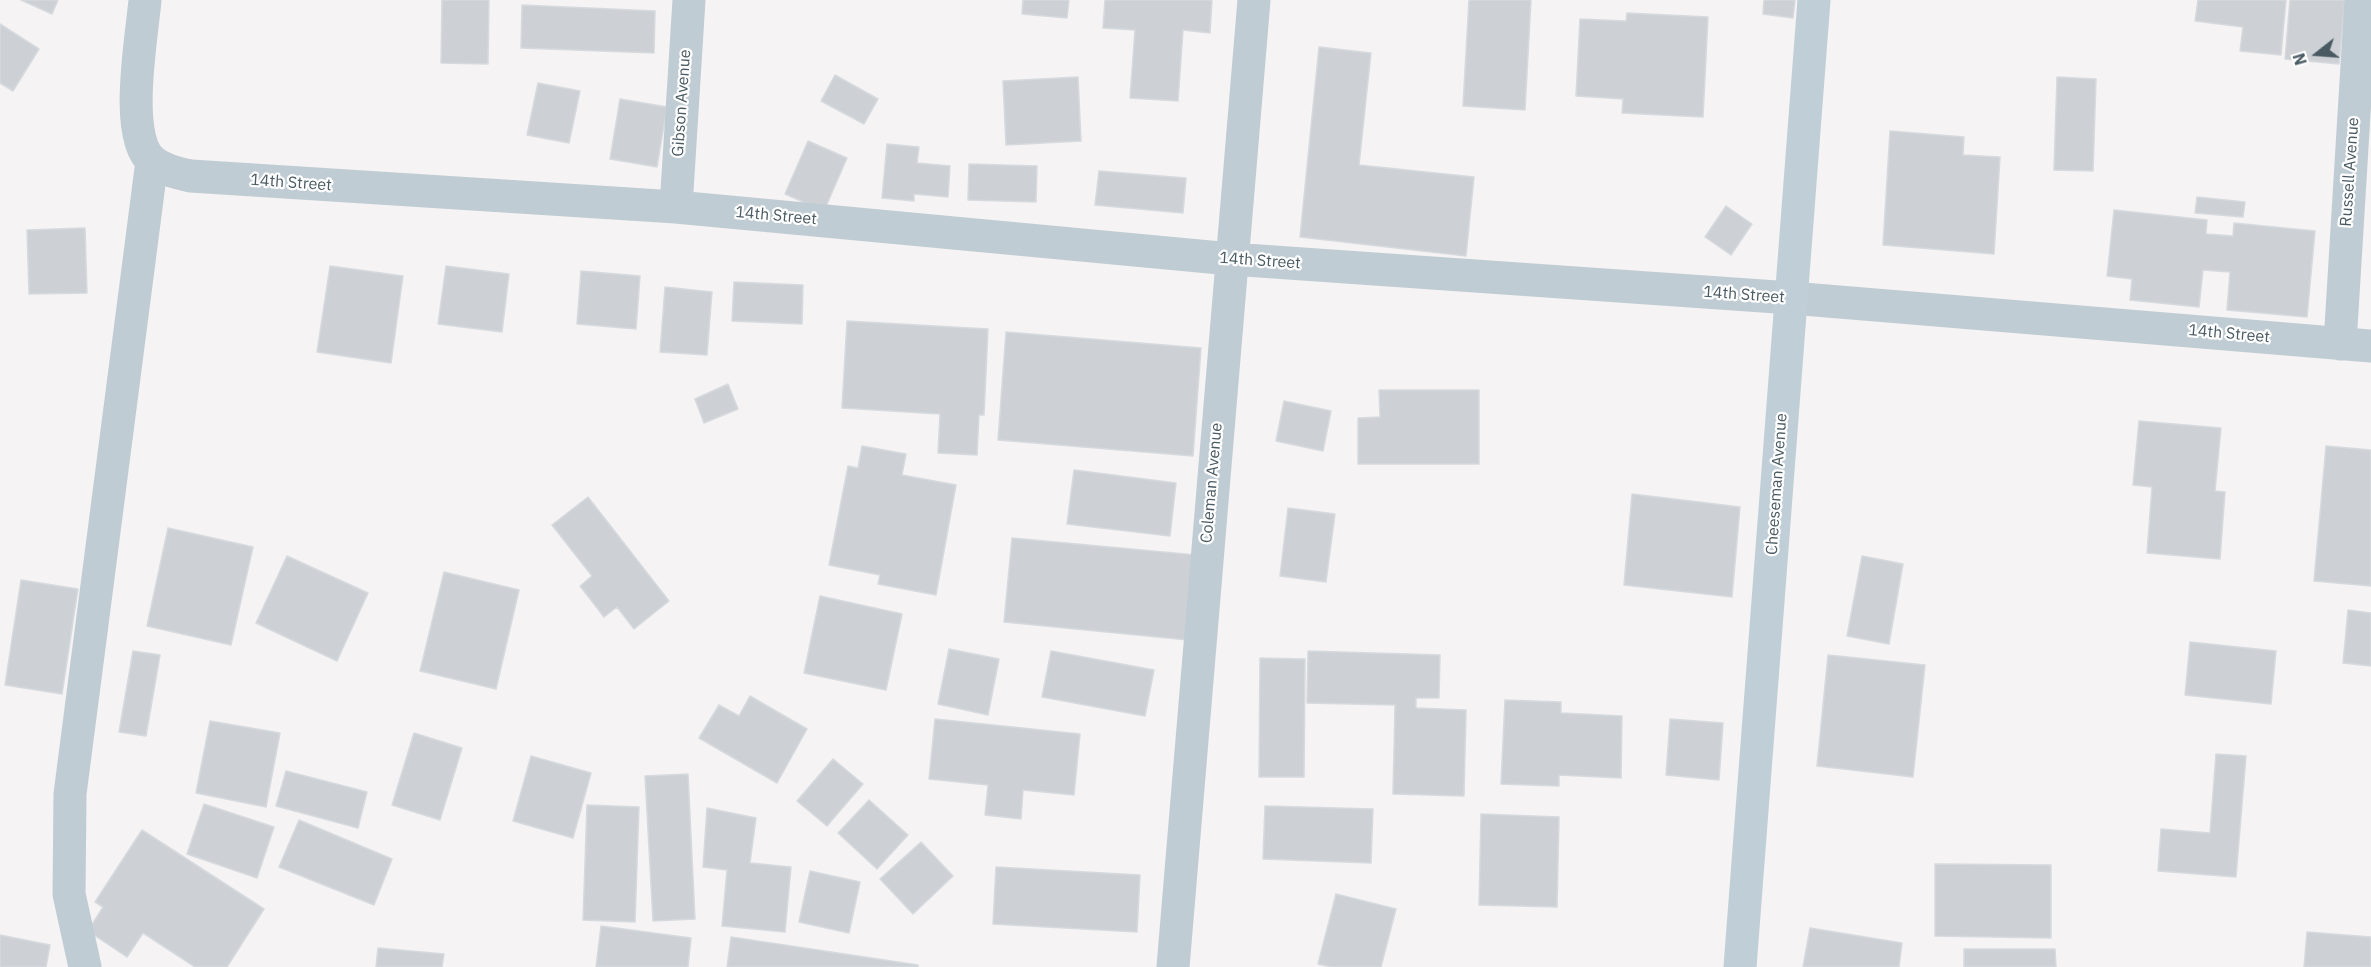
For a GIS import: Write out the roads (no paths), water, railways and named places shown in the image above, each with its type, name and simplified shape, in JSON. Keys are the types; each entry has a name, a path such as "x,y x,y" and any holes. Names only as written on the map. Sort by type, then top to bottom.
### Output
{"street":[{"path":"84,967 69,894 70,794 152,161 139,143 135,120 145,0"},
{"name":"Gibson Avenue","path":"676,207 689,0"},
{"name":"Coleman Avenue","path":"1173,967 1254,0"},
{"name":"Cheeseman Avenue","path":"1740,967 1814,0"},
{"name":"Russell Avenue","path":"2355,345 2361,0"},
{"name":"14th Street","path":"152,161 171,171 217,179 676,207 1231,259 1791,298 2355,345"}]}
